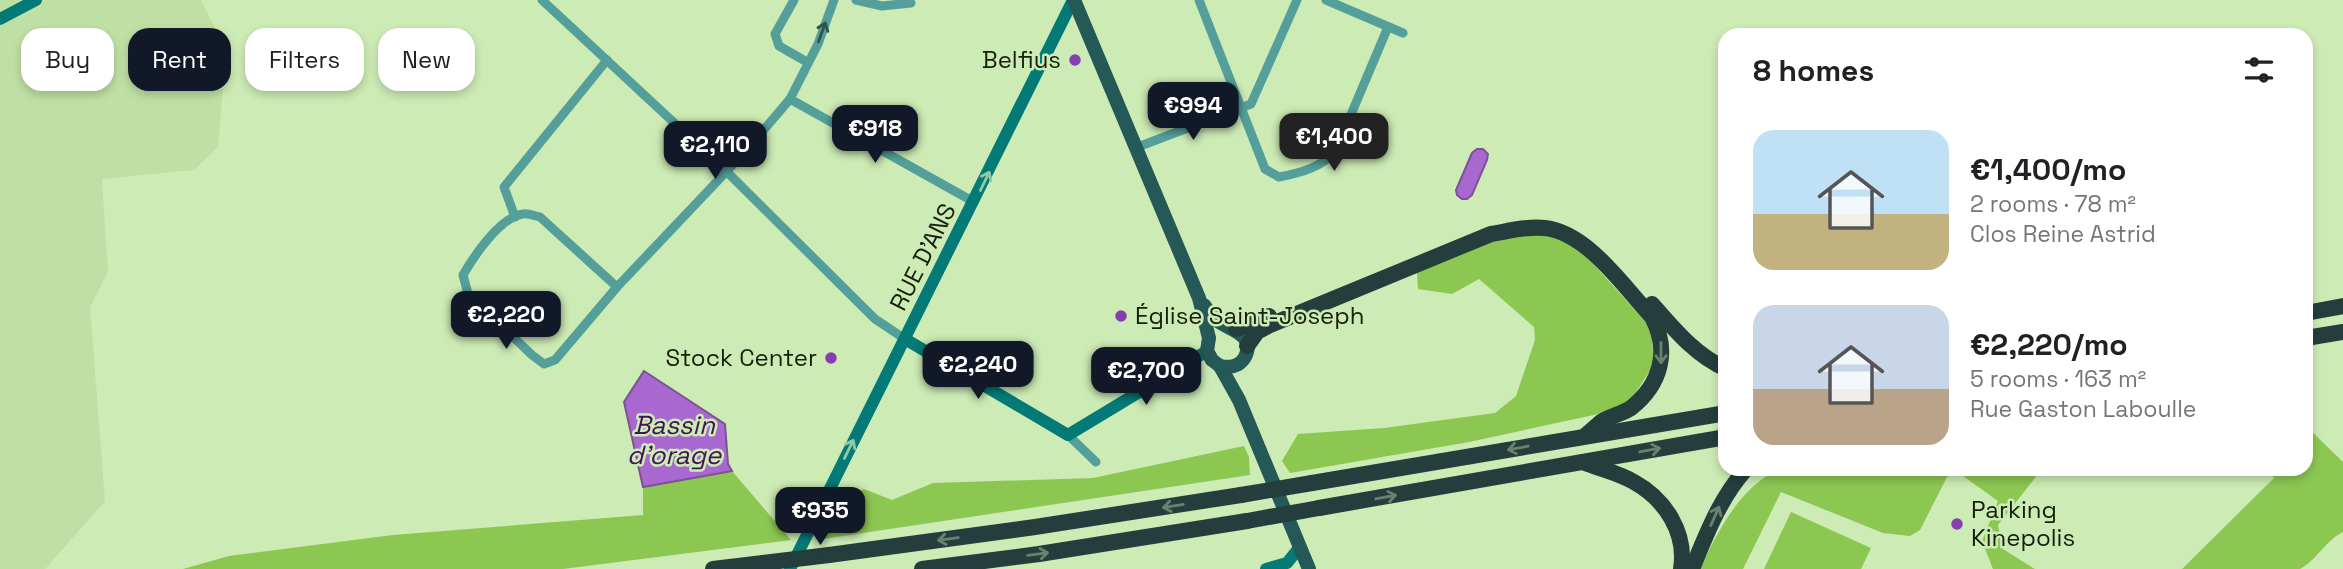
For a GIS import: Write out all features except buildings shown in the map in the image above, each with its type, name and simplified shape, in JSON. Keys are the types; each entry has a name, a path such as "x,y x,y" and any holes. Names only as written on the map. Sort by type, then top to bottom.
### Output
{"highway":[{"path":"1234,329 1476,230 1523,218 1548,219 1571,225 1591,239 1691,347 1718,366"},
{"path":"1247,345 1257,332 1270,325 1491,234 1546,228 1567,234 1586,245 1652,317 1659,330 1661,363 1651,388 1629,409 1602,421 1585,436"},
{"path":"2313,312 2343,306"},
{"path":"2313,337 2343,332"},
{"path":"713,569 1035,527 1241,495 1718,413"},
{"path":"922,569 1039,554 1247,521 1718,438"},
{"path":"1583,462 1636,482 1671,515 1682,546 1681,569"},
{"path":"1692,569 1720,505 1740,476"}],"main road":[{"path":"0,19 36,0"},
{"path":"1074,0 1199,298 1212,360 1220,366 1239,400 1309,569"},
{"name":"RUE D'ANS","path":"790,569 1074,0"},
{"path":"1062,26 1068,24 1087,31"},
{"path":"1199,298 1217,320 1244,336 1247,345 1244,358 1237,365 1220,366"},
{"path":"905,339 1068,435 1208,345 1219,329 1234,329"},
{"path":"1237,365 1239,400"},
{"path":"1266,569 1287,563 1300,548"}],"street":[{"path":"542,0 726,171 875,319 905,339"},
{"path":"793,0 775,34 779,46 807,62"},
{"path":"617,287 540,217 524,213 505,222 476,254 463,275 468,294 532,355 544,364 555,360 617,287 744,153 790,99 818,44 834,0"},
{"path":"856,0 882,6 911,3"},
{"path":"1199,0 1265,169 1279,177 1296,174 1328,160 1336,150 1388,27"},
{"path":"1135,148 1251,104 1297,0"},
{"path":"1326,0 1403,33"},
{"path":"515,217 504,187 607,60"},
{"path":"790,99 974,202"},
{"path":"1068,435 1096,462"}],"shaded area":[{"path":"0,0 201,0 215,28 128,28 128,91 223,91 218,147 194,170 102,179 108,271 90,307 105,501 45,569 0,569"}],"green space":[{"path":"1521,234 1554,236 1579,248 1651,328 1654,364 1626,408 1469,442 1290,473 1282,461 1298,434 1384,428 1495,413 1516,396 1535,340 1534,327 1479,279 1452,294 1418,289 1417,272 1498,239"},
{"path":"2313,433 2343,462 2343,532 2300,569 2182,569 2274,478 2272,476 2313,476"},
{"path":"1244,446 1249,457 1250,475 823,539 831,502 864,489 892,500 933,483 1093,478"},
{"path":"732,471 791,540 563,569 183,569 229,556 393,535 643,515 643,487"},
{"path":"1948,476 1920,530 1910,536 1883,533 1781,492 1743,569 1700,569 1731,512 1752,487 1765,477"},
{"path":"1963,476 2036,476 1998,525 2003,549 2035,569 1993,569 1982,541 1998,501"},
{"path":"1791,512 1871,548 1861,569 1764,569"}],"water":[{"path":"1483,149 1488,154 1487,160 1472,195 1462,199 1456,190 1472,153"},
{"name":"Bassin d'orage","path":"644,371 725,424 728,464 732,471 643,487 624,402"}],"place":[{"name":"Belfius","path":"1075,60"},
{"name":"Église Saint-Joseph","path":"1121,316"},
{"name":"Stock Center","path":"831,358"},
{"name":"Parking Kinepolis","path":"1957,524"}]}
